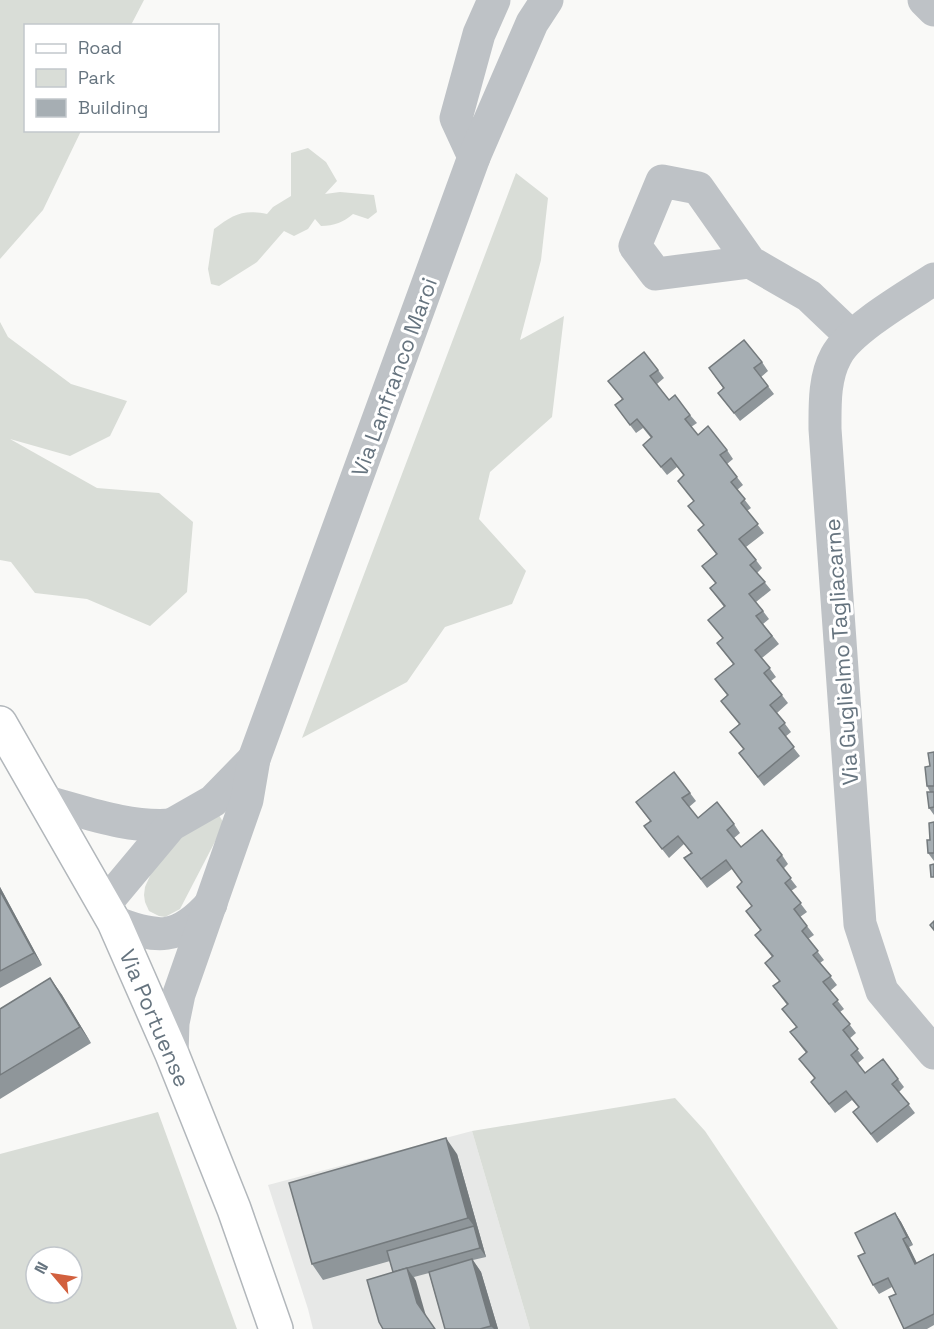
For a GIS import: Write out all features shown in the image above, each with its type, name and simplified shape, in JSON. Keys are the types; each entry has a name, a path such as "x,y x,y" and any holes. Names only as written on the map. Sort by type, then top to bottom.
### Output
{"main road":[{"name":"Via Portuense","path":"4,738 47,802 109,913 172,1054 234,1209 276,1329"}],"street":[{"path":"474,157 456,118 479,34 494,0"},
{"name":"Via Lanfranco Maroi","path":"172,1054 173,1023 179,994 247,800 254,759 474,157 532,23 547,0"},
{"path":"924,0 934,10"},
{"path":"750,262 809,296 851,336"},
{"name":"Via Guglielmo Tagliacarne","path":"934,279 851,336 836,357 825,393 825,429 860,924 882,991 934,1053"},
{"name":"Via Lanfranco Maroi","path":"212,903 194,921 172,933 143,932 109,913 171,825 213,801 254,759"},
{"path":"47,802 125,823 171,825"}],"shaded area":[{"path":"472,1131 530,1329 313,1329 268,1185"}],"green space":[{"path":"0,0 144,0 132,24 24,24 24,132 81,132 43,210 0,259"},
{"path":"308,148 326,162 337,181 325,194 340,192 374,195 377,212 368,219 353,214 338,223 326,226 321,226 315,219 308,229 294,236 284,231 257,262 219,286 211,284 208,269 214,229 238,214 251,212 267,214 273,207 291,196 291,153"},
{"path":"516,173 548,198 541,260 520,340 564,316 552,417 490,472 479,519 526,571 512,604 445,627 407,682 302,738"},
{"path":"0,322 8,337 71,384 127,401 110,436 70,456 10,439 97,488 159,493 193,522 187,592 150,626 87,599 35,593 11,562 0,560"},
{"path":"219,815 223,822 220,832 180,909 165,917 149,911 144,895 153,869 180,836"},
{"path":"675,1098 705,1131 838,1329 530,1329 472,1131"},
{"path":"158,1112 237,1329 0,1329 0,1154"}],"building":[{"path":"744,340 762,362 754,368 768,386 734,413 718,393 724,388 709,368"},
{"path":"644,352 658,370 650,376 669,400 675,395 690,415 685,419 698,435 708,426 727,450 720,455 737,477 731,482 745,499 741,503 758,524 739,539 756,560 750,565 765,582 749,594 763,611 756,616 772,636 755,650 770,668 764,673 782,695 770,705 785,723 779,728 794,747 758,777 739,753 744,749 730,732 740,724 721,701 728,695 715,679 734,664 717,643 723,638 708,620 725,606 710,588 716,583 702,566 717,554 698,530 704,525 688,506 694,501 678,481 684,475 671,458 661,467 643,445 652,437 637,419 630,425 615,405 623,399 608,381"},
{"path":"934,752 934,786 927,786 925,767 930,766 928,753"},
{"path":"674,772 690,793 682,798 698,818 717,802 734,824 727,830 741,847 762,830 782,855 777,860 791,878 785,883 801,903 794,909 807,926 802,931 818,951 813,955 831,976 823,982 838,1000 833,1004 850,1024 843,1030 858,1049 851,1055 865,1073 883,1059 898,1079 892,1084 909,1104 871,1134 853,1112 859,1107 846,1091 829,1104 811,1082 815,1078 799,1059 807,1052 790,1032 797,1027 782,1009 788,1004 773,986 780,981 765,963 773,956 755,935 761,930 746,911 752,906 737,887 742,882 726,860 701,879 684,858 692,853 678,836 662,849 644,826 651,821 636,802"},
{"path":"927,792 934,792 934,807 929,808"},
{"path":"934,822 934,853 928,853 929,823"},
{"path":"934,864 934,877 931,877 930,865"},
{"path":"0,891 34,953 0,971"},
{"path":"50,978 80,1027 0,1075 0,1009"},
{"path":"446,1138 468,1218 312,1264 289,1183"},
{"path":"895,1213 907,1237 903,1239 915,1264 934,1254 934,1314 904,1329 889,1297 896,1294 888,1278 873,1285 858,1256 865,1253 855,1233"},
{"path":"474,1226 480,1248 393,1272 387,1251"},
{"path":"472,1259 491,1326 480,1329 445,1329 429,1272"},
{"path":"407,1268 417,1303 435,1329 383,1329 379,1322 367,1280"}]}
